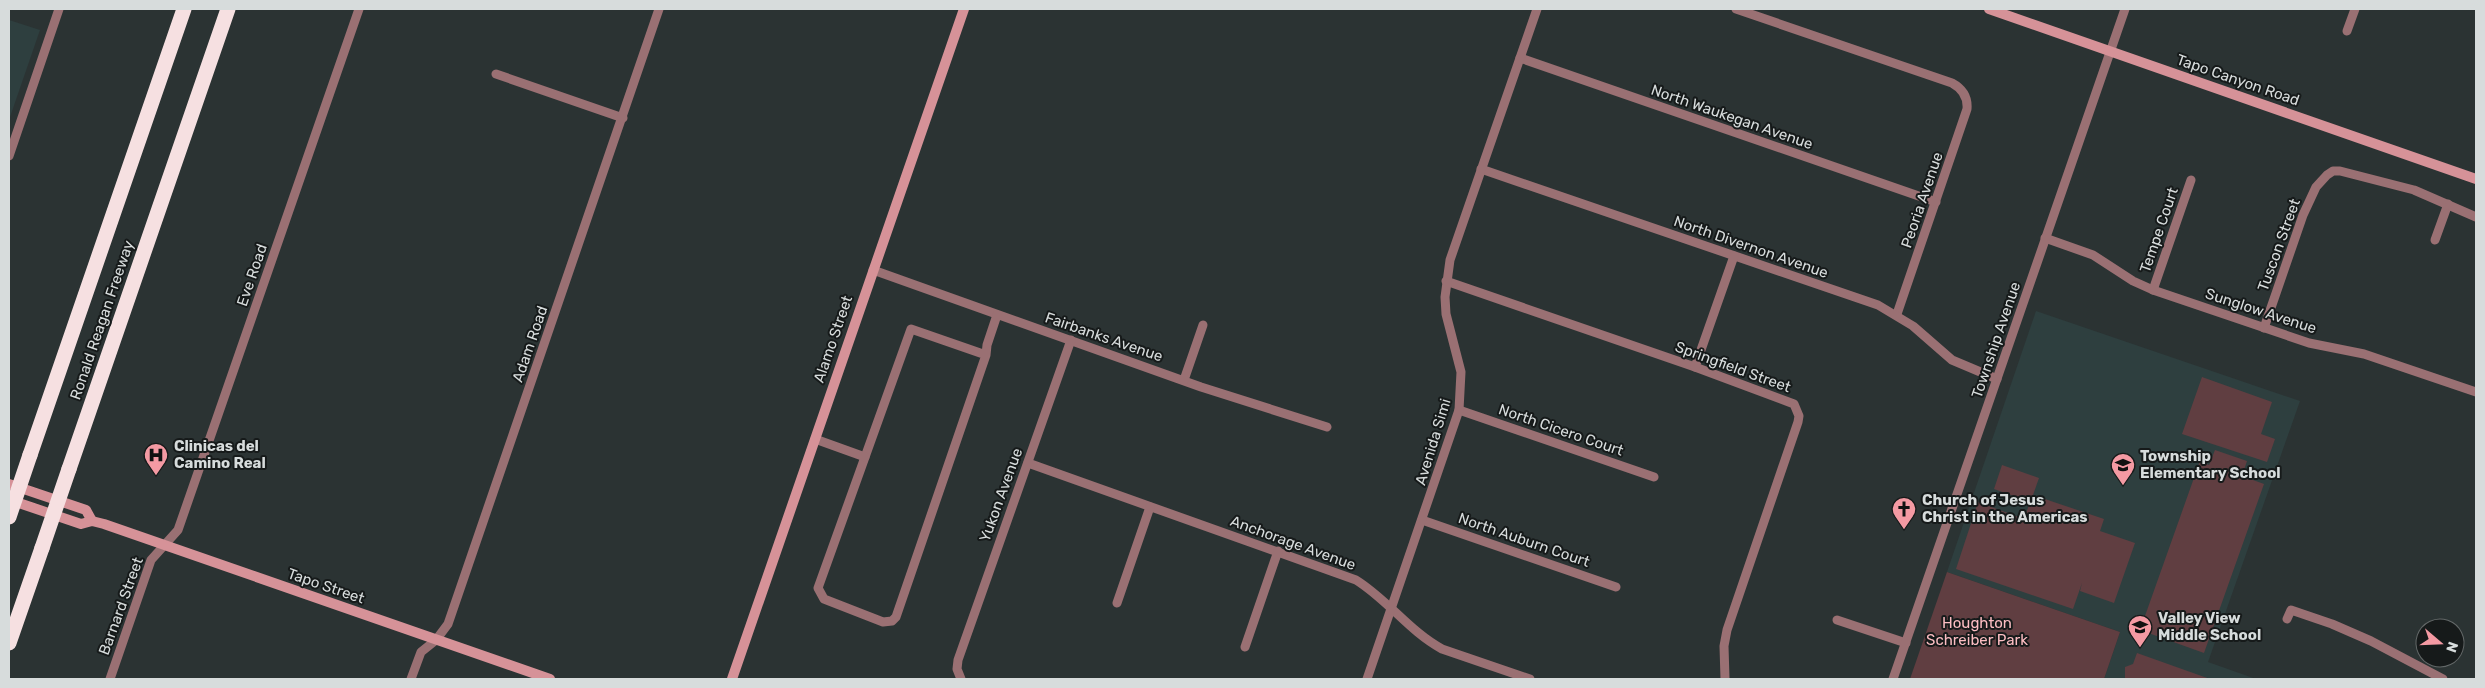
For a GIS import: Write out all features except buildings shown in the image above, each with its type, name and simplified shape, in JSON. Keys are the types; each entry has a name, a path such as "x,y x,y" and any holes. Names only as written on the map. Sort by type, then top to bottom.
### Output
{"highway":[{"name":"Ronald Reagan Freeway","path":"9,517 184,9"},
{"name":"Ronald Reagan Freeway","path":"9,643 228,9"},
{"path":"213,52 236,9"}],"main road":[{"name":"Alamo Street","path":"732,679 964,9"},
{"name":"Tapo Canyon Road","path":"1989,9 2476,179"},
{"name":"Tapo Street","path":"9,484 86,510 92,521"},
{"name":"Tapo Street","path":"9,499 81,524 92,521 550,679"}],"street":[{"path":"9,156 59,9"},
{"name":"Eve Road","path":"163,545 170,541 178,530 359,9"},
{"name":"Adam Road","path":"411,679 421,652 436,640 448,624 659,9"},
{"name":"Avenida Simi","path":"1368,679 1459,410 1461,372 1446,314 1446,281 1450,260 1537,9"},
{"name":"Peoria Avenue","path":"1736,9 1952,83 1960,87 1965,94 1968,102 1967,109 1897,314"},
{"name":"Township Avenue","path":"1893,679 2125,9"},
{"path":"2347,31 2355,9"},
{"name":"North Waukegan Avenue","path":"1520,58 1936,202"},
{"path":"496,74 623,118"},
{"name":"North Divernon Avenue","path":"1481,169 1878,306 1897,314 1952,360 1997,379"},
{"name":"Tuscon Street","path":"2264,328 2303,215 2316,187 2327,175 2333,171 2350,173 2396,184 2448,204"},
{"name":"Tempe Court","path":"2153,290 2191,180"},
{"path":"2436,240 2448,204 2476,218"},
{"name":"Sunglow Avenue","path":"2045,238 2092,255 2133,281 2153,290 2309,343 2364,354 2476,392"},
{"path":"1695,367 1734,256"},
{"name":"Fairbanks Avenue","path":"873,270 1184,380 1327,427"},
{"name":"Springfield Street","path":"1446,281 1695,367 1794,404 1799,416 1727,630 1724,646 1725,679"},
{"path":"986,355 911,330 818,588 824,599 883,622 892,621 896,617 986,355 987,345 997,315"},
{"path":"1184,380 1203,325"},
{"name":"Yukon Avenue","path":"960,679 957,669 958,660 1071,340"},
{"name":"North Cicero Court","path":"1459,410 1654,477"},
{"path":"815,439 865,456"},
{"name":"Anchorage Avenue","path":"1028,463 1356,580 1377,593 1416,632 1442,648 1530,679"},
{"path":"1117,603 1150,508"},
{"name":"North Auburn Court","path":"1422,520 1616,587"},
{"name":"Barnard Street","path":"110,679 151,560 163,545"},
{"path":"1245,647 1278,552"},
{"path":"2287,618 2291,610 2332,624 2371,641 2443,679"},
{"path":"1837,620 1906,643"}],"shaded area":[{"path":"9,20 40,30 9,120"},
{"name":"Township Elementary School","path":"2036,311 2300,401 2208,662 2256,679 2104,679 2120,632 1947,572"}],"green space":[{"path":"2202,377 2272,402 2261,434 2275,439 2267,462 2182,434"},
{"path":"2215,450 2247,461 2242,476 2264,484 2204,653 2140,630 2200,461 2209,465"},
{"path":"2002,465 2039,478 2033,495 2104,519 2100,531 2135,543 2114,603 2080,591 2082,583 2073,609 1956,569 1978,502 2024,519 2030,502 1994,489"},
{"name":"Houghton Schreiber Park","path":"1947,572 2120,632 2104,679 1910,679"},
{"path":"2137,653 2210,679 2125,679 2125,667 2133,664"}],"place":[{"name":"Clinicas del Camino Real","path":"156,476"},
{"name":"Township Elementary School","path":"2123,486"},
{"name":"Church of Jesus Christ in the Americas","path":"1904,530"},
{"name":"Valley View Middle School","path":"2140,648"}]}
